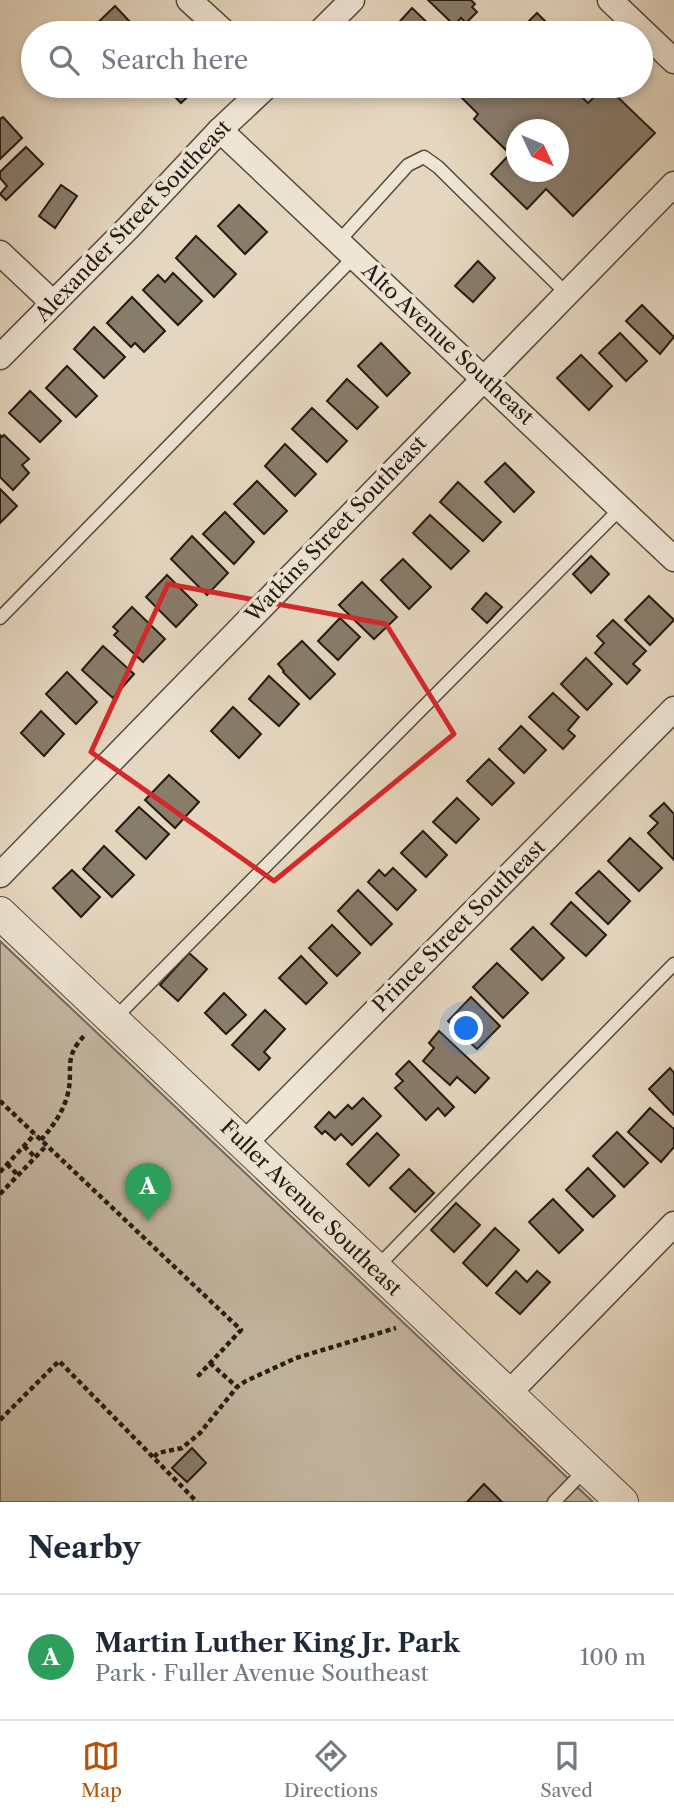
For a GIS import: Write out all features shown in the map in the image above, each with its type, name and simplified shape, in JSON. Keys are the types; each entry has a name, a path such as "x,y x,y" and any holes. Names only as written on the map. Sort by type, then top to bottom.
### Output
{"street":[{"path":"189,0 212,21"},
{"path":"332,21 352,0"},
{"path":"610,0 632,21"},
{"path":"653,41 674,61"},
{"name":"Alexander Street Southeast","path":"0,356 254,98"},
{"name":"Alto Avenue Southeast","path":"220,130 674,559"},
{"name":"Watkins Street Southeast","path":"0,875 674,184"},
{"path":"0,253 53,303"},
{"name":"Prince Street Southeast","path":"244,1144 674,709"},
{"name":"Fuller Avenue Southeast","path":"0,913 99,1027 244,1144 622,1502"},
{"path":"508,1394 674,1224"}],"lane":[{"path":"0,618 347,248 408,165 424,158 438,167 566,293"},
{"path":"99,1027 621,508"},
{"path":"375,1269 674,964"},
{"path":"554,1502 586,1468"}],"path":[{"path":"41,1140 53,1126 68,1096 71,1053 99,1027"},
{"path":"0,1101 242,1330 199,1375 198,1373"},
{"path":"0,1172 35,1134"},
{"path":"0,1194 47,1145"},
{"path":"24,1146 35,1157"},
{"path":"7,1164 18,1175"},
{"path":"154,1457 158,1453 182,1448 200,1433 237,1387 296,1358 396,1328"},
{"path":"0,1420 59,1361 197,1502"},
{"path":"209,1363 237,1387"}],"highlighted area":[{"path":"168,584 386,624 454,734 274,881 91,752"}],"shaded area":[{"path":"0,941 593,1502 0,1502"}],"building":[{"path":"428,0 471,0 475,4 472,7 477,12 468,21 461,18 458,21 450,21"},
{"path":"115,6 129,21 99,21"},
{"path":"412,8 426,21 400,21"},
{"path":"537,13 545,21 529,21"},
{"path":"462,98 583,98 588,103 593,98 619,98 655,133 573,216 546,189 527,209 491,174 506,158 506,182 569,182 569,119 506,119 506,150 474,119 478,114"},
{"path":"3,117 22,138 0,159 0,119"},
{"path":"26,147 43,164 6,200 0,194 7,186 0,178 0,172"},
{"path":"61,185 77,196 55,228 39,216"},
{"path":"239,205 267,232 245,254 218,226"},
{"path":"196,236 236,274 214,297 176,258"},
{"path":"478,261 495,278 473,302 455,286"},
{"path":"173,273 202,301 178,325 143,290 158,275 165,282"},
{"path":"132,297 165,331 144,352 135,343 131,347 107,323"},
{"path":"642,305 674,337 660,354 626,321"},
{"path":"94,327 125,357 104,378 74,349"},
{"path":"620,333 647,361 626,381 599,353"},
{"path":"381,343 410,373 387,396 358,366"},
{"path":"581,355 612,386 589,410 557,378"},
{"path":"67,366 97,396 76,417 46,388"},
{"path":"347,379 378,407 357,429 327,401"},
{"path":"30,391 61,421 40,442 9,413"},
{"path":"312,408 347,441 327,462 292,429"},
{"path":"0,435 4,435 29,459 22,465 29,473 13,490 0,477"},
{"path":"285,444 316,474 295,496 265,466"},
{"path":"505,463 534,492 514,512 485,482"},
{"path":"257,481 287,511 264,534 234,504"},
{"path":"458,482 501,522 483,541 440,502"},
{"path":"0,489 17,506 0,523"},
{"path":"225,512 254,542 234,564 203,534"},
{"path":"430,515 469,551 451,569 413,533"},
{"path":"192,536 228,573 207,595 171,559"},
{"path":"591,556 609,574 591,593 573,574"},
{"path":"403,559 431,587 409,609 381,580"},
{"path":"167,575 197,605 176,627 146,597"},
{"path":"362,582 397,617 374,639 339,605"},
{"path":"486,593 502,607 487,623 472,609"},
{"path":"649,596 674,620 650,645 625,620"},
{"path":"132,607 165,639 143,662 114,635 118,631 113,627"},
{"path":"340,618 360,637 338,660 318,641"},
{"path":"613,620 646,651 633,664 640,670 627,684 595,653 604,643 597,636"},
{"path":"302,641 335,674 310,699 278,664"},
{"path":"103,646 134,674 113,698 82,670"},
{"path":"586,658 612,684 587,710 561,684"},
{"path":"67,672 97,702 76,724 46,694"},
{"path":"269,676 299,704 279,726 249,699"},
{"path":"553,693 579,717 568,730 575,736 563,749 529,717"},
{"path":"233,707 261,734 239,758 211,731"},
{"path":"41,711 64,734 44,756 21,733"},
{"path":"521,726 546,750 524,773 499,749"},
{"path":"489,759 514,783 492,805 467,781"},
{"path":"169,775 199,802 175,828 145,800"},
{"path":"457,798 479,819 456,843 433,822"},
{"path":"664,803 674,814 674,860 648,833 658,823 650,816"},
{"path":"139,807 169,834 146,859 116,831"},
{"path":"423,831 447,855 426,877 401,853"},
{"path":"630,838 662,868 639,891 608,861"},
{"path":"104,846 134,875 112,897 83,869"},
{"path":"393,868 416,890 397,910 368,882 379,870 385,876"},
{"path":"72,870 100,897 81,917 53,888"},
{"path":"599,871 630,901 608,924 576,893"},
{"path":"358,890 392,924 371,945 338,911"},
{"path":"571,902 606,935 586,956 551,924"},
{"path":"332,925 360,953 337,976 309,948"},
{"path":"533,927 564,958 542,980 511,949"},
{"path":"189,953 207,969 178,1001 160,985"},
{"path":"301,956 327,983 306,1004 279,978"},
{"path":"497,963 528,993 503,1018 473,987"},
{"path":"224,993 246,1015 226,1034 205,1013"},
{"path":"471,997 500,1026 477,1049 448,1021"},
{"path":"265,1010 285,1029 264,1052 270,1058 259,1070 232,1045"},
{"path":"439,1031 489,1078 475,1093 457,1077 450,1085 423,1061 434,1048 429,1043"},
{"path":"409,1061 454,1107 445,1116 438,1108 426,1120 395,1088 403,1081 396,1074"},
{"path":"670,1068 674,1073 674,1115 649,1089"},
{"path":"363,1098 381,1116 352,1145 341,1134 335,1140 315,1127 329,1112 335,1118 348,1105 352,1109"},
{"path":"650,1108 674,1129 674,1147 661,1162 628,1132"},
{"path":"617,1132 648,1163 624,1187 593,1156"},
{"path":"377,1133 399,1155 369,1186 347,1164"},
{"path":"588,1168 615,1196 593,1217 566,1190"},
{"path":"409,1169 434,1193 415,1212 390,1188"},
{"path":"553,1199 583,1230 559,1253 529,1222"},
{"path":"456,1203 480,1225 454,1252 431,1230"},
{"path":"495,1228 519,1250 487,1286 463,1263"},
{"path":"516,1271 527,1282 537,1271 550,1282 520,1314 496,1293"},
{"path":"192,1448 206,1463 187,1482 172,1468"},
{"path":"484,1484 502,1502 467,1502"}],"place":[{"name":"Martin Luther King Jr. Park","path":"148,1221"}]}
